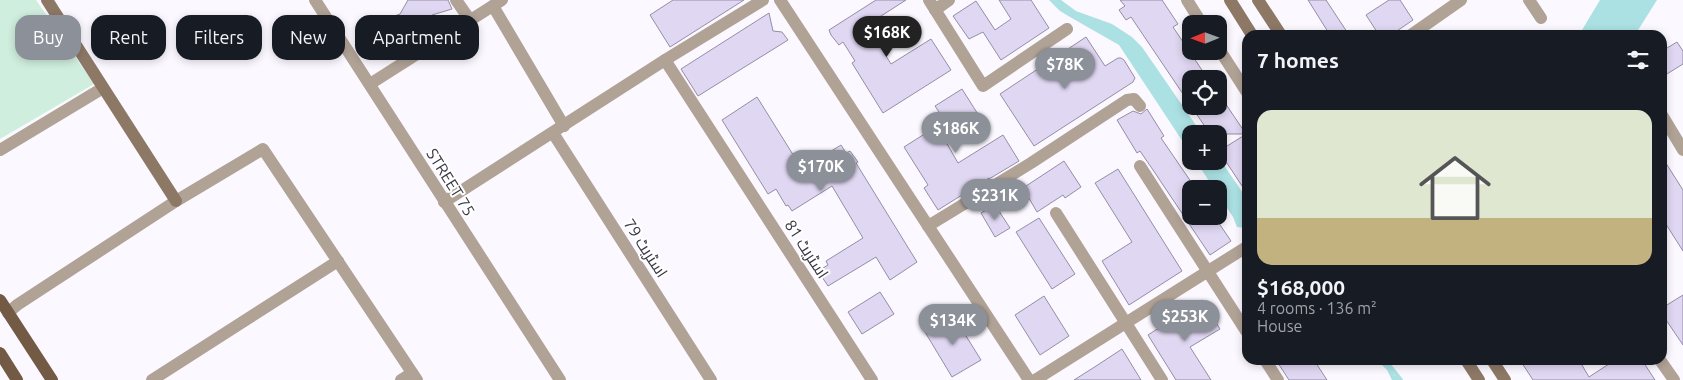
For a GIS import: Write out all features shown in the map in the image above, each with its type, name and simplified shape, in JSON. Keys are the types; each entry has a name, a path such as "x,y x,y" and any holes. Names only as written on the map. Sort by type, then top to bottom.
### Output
{"main road":[{"path":"0,300 52,380"},
{"path":"0,353 17,380"}],"street":[{"path":"47,0 176,201"},
{"name":"STREET 75","path":"315,0 560,380"},
{"path":"456,0 466,15"},
{"path":"444,202 665,60 763,0"},
{"path":"780,0 1029,380"},
{"path":"949,0 932,5 983,86 1067,28"},
{"path":"1187,0 1196,15"},
{"path":"1230,0 1249,30"},
{"path":"1423,30 1460,0"},
{"path":"1529,0 1541,18"},
{"path":"1264,2 1278,30"},
{"path":"478,15 497,3 564,126"},
{"path":"370,84 408,60"},
{"name":"اسٹریٹ 81","path":"665,60 872,380"},
{"path":"1226,60 1242,85"},
{"path":"0,150 103,88"},
{"path":"928,226 1031,163 1126,100 1134,98 1140,106"},
{"path":"1667,123 1683,150"},
{"name":"اسٹریٹ 79","path":"553,133 711,380"},
{"path":"8,313 17,305 176,201 263,149 415,376 401,380"},
{"path":"1140,166 1242,325"},
{"path":"1056,213 1162,380"},
{"path":"1035,380 1242,250"},
{"path":"152,380 338,261"},
{"path":"1268,365 1278,380"},
{"path":"1469,365 1479,380"},
{"path":"1495,365 1505,380"},
{"path":"1664,365 1674,380"}],"green space":[{"path":"0,0 36,0 46,15 15,15 15,60 77,60 94,84 0,139"}],"water":[{"path":"1049,0 1061,0 1076,11 1112,24 1132,37 1142,47 1182,105 1182,115 1189,115 1196,125 1182,125 1182,140 1119,45 1060,11"},
{"path":"1600,0 1657,0 1638,30 1582,30"},
{"path":"1202,170 1227,170 1242,192 1242,228 1237,227 1227,208 1227,180 1208,180"},
{"path":"1382,365 1389,365 1394,375 1401,380 1392,380"}],"building":[{"path":"408,0 448,0 452,9 432,15 397,15 400,14"},
{"path":"673,0 744,0 670,47 650,15"},
{"path":"876,0 906,0 867,25 891,64 931,39 951,70 883,113 852,63 855,61 843,42 839,45 829,30"},
{"path":"999,0 1031,0 1049,28 1001,60 983,32 969,39 953,16 976,1 995,30 1011,19"},
{"path":"1120,0 1162,0 1178,24 1173,27 1182,40 1182,60 1195,60 1202,70 1182,70 1182,93 1131,17 1126,20 1119,10 1125,6"},
{"path":"1308,0 1326,0 1346,30 1327,30"},
{"path":"1389,0 1400,0 1413,20 1398,30 1376,30 1366,15"},
{"path":"769,13 773,31 782,32 788,40 698,96 681,69"},
{"path":"1086,37 1105,66 1121,58 1135,78 1133,82 1034,146 1000,94"},
{"path":"1677,42 1683,51 1683,64 1667,74 1667,48"},
{"path":"962,89 981,119 946,142 958,163 1003,135 1019,161 938,210 924,188 928,185 904,147 945,121 935,106"},
{"path":"757,97 802,169 841,145 846,153 850,151 917,262 890,280 876,257 828,286 818,271 828,265 826,261 863,238 832,186 792,211 788,205 786,206 776,189 768,194 722,120"},
{"path":"1227,106 1242,128 1242,134 1227,134 1227,125 1204,125 1197,115 1227,115"},
{"path":"1147,109 1164,136 1161,138 1190,180 1182,180 1182,213 1140,151 1137,153 1117,120 1133,111 1141,114"},
{"path":"1242,137 1242,186 1227,163 1227,146"},
{"path":"1064,161 1081,187 1065,198 1063,195 1037,212 1023,188"},
{"path":"1667,165 1683,190 1683,251 1667,226"},
{"path":"1118,169 1182,271 1129,305 1102,261 1132,242 1095,183"},
{"path":"995,205 1010,228 995,237 981,213"},
{"path":"1039,218 1075,274 1052,289 1016,232"},
{"path":"1190,225 1220,225 1231,241 1210,255"},
{"path":"880,292 894,314 862,334 848,312"},
{"path":"1683,295 1683,345 1667,321 1667,305"},
{"path":"1044,296 1069,336 1040,355 1015,315"},
{"path":"1202,300 1220,329 1190,347 1211,380 1176,380 1148,335"},
{"path":"953,315 981,360 952,377 925,332"},
{"path":"1122,349 1141,380 1074,380 1093,368"},
{"path":"1279,365 1317,365 1327,380 1289,380"},
{"path":"1523,365 1582,365 1589,377 1607,365 1645,365 1655,380 1533,380"}],"waterway":[{"path":"1389,365 1401,380"}]}
